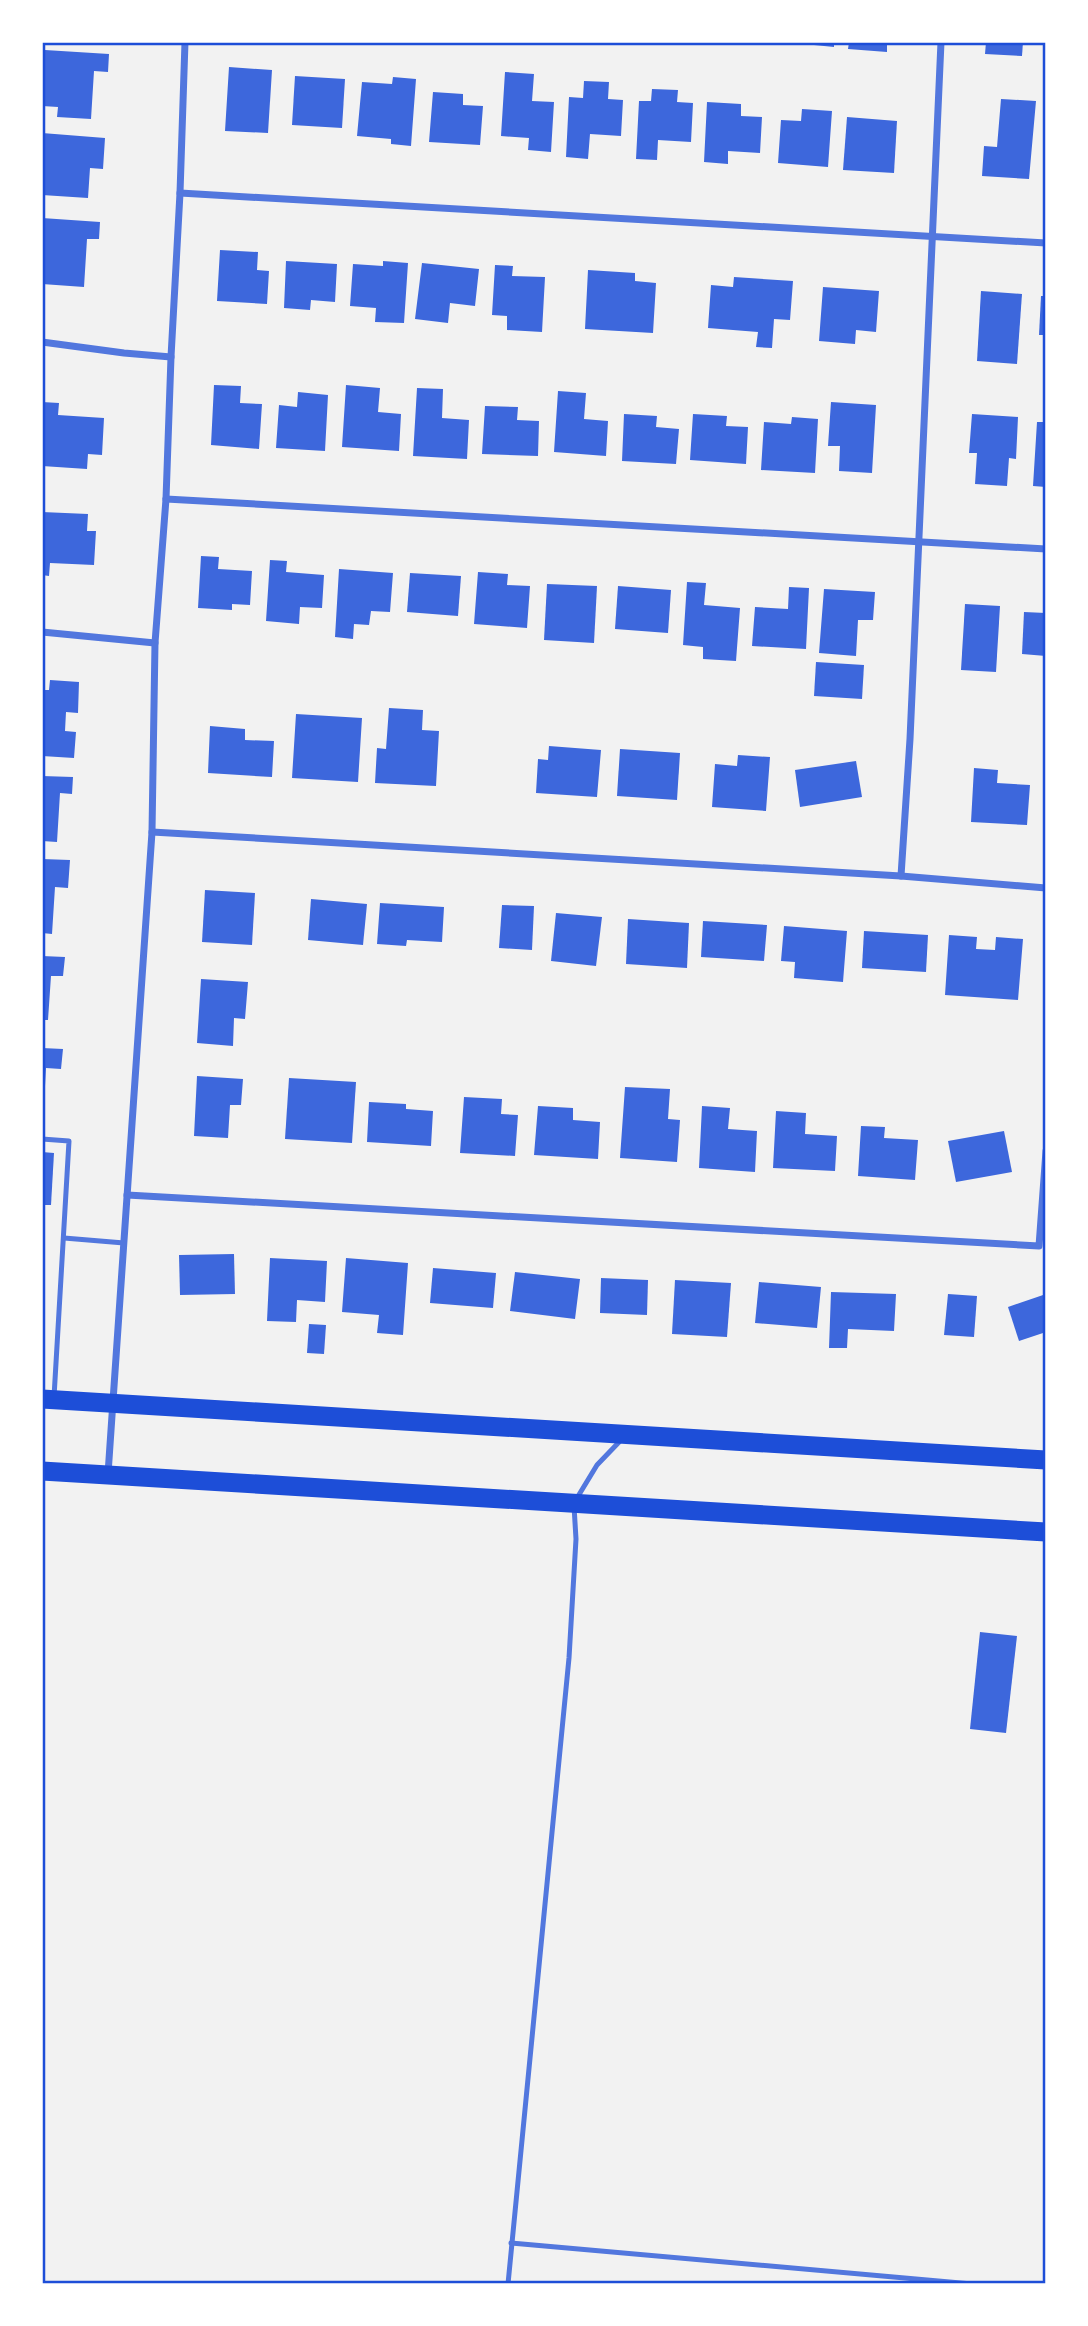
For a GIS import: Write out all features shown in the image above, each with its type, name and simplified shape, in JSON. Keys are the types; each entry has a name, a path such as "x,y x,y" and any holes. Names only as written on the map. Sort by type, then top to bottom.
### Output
{"highway":[{"path":"48,1400 1046,1460"},
{"path":"42,1471 1046,1531"}],"street":[{"path":"107,1475 152,832 155,643 166,499 185,42"},
{"path":"901,876 941,42"},
{"path":"180,193 1046,243"},
{"path":"42,342 170,357"},
{"path":"166,499 1046,549"},
{"path":"42,632 155,643"},
{"path":"152,832 901,876 1046,888"},
{"path":"127,1195 1039,1246 1046,1151"}],"lane":[{"path":"42,1139 69,1141 64,1238 48,1400"},
{"path":"64,1238 124,1243"},
{"path":"508,2284 569,1658 576,1539 573,1503 597,1465 626,1435"},
{"path":"511,2244 972,2284"}],"building":[{"path":"834,42 834,47 804,44"},
{"path":"849,42 887,42 887,52 848,49"},
{"path":"986,42 1023,42 1022,56 985,54"},
{"path":"45,50 109,54 108,72 94,71 91,119 57,117 58,107 42,106"},
{"path":"229,67 272,70 268,133 225,131"},
{"path":"505,72 534,74 532,101 554,102 551,152 528,150 529,138 501,136"},
{"path":"295,76 345,79 342,128 292,125"},
{"path":"393,77 416,79 411,146 391,144 391,139 357,136 362,82 392,84"},
{"path":"584,81 609,82 608,99 623,100 621,136 590,134 588,159 566,157 569,97 583,98"},
{"path":"652,89 678,90 677,102 693,103 691,142 658,140 657,160 636,159 639,101 651,101"},
{"path":"433,92 463,94 463,105 483,106 480,145 429,142"},
{"path":"1001,99 1036,101 1029,179 982,176 984,146 997,147"},
{"path":"707,102 741,104 741,116 762,117 760,153 728,151 728,164 704,162"},
{"path":"802,109 832,111 828,167 778,163 781,120 801,121"},
{"path":"847,117 897,121 894,173 843,170"},
{"path":"42,133 105,138 103,169 90,168 88,198 42,195"},
{"path":"42,218 100,222 99,239 87,239 84,287 42,284"},
{"path":"220,250 258,252 257,270 269,271 267,304 217,301"},
{"path":"286,261 337,264 335,302 311,300 310,310 284,308"},
{"path":"383,261 408,263 404,323 375,322 376,308 350,306 353,264 383,266"},
{"path":"422,263 479,269 475,306 450,303 448,323 415,319"},
{"path":"495,265 513,266 512,276 545,277 542,332 507,330 507,316 492,315"},
{"path":"588,270 635,273 635,281 656,283 653,333 585,329"},
{"path":"734,277 793,281 790,320 774,319 772,348 756,347 758,332 708,328 711,285 733,287"},
{"path":"823,287 879,291 876,332 856,330 855,344 819,341"},
{"path":"981,291 1022,294 1017,364 977,361"},
{"path":"1041,296 1046,296 1046,335 1039,335"},
{"path":"214,385 241,386 240,403 262,404 259,449 211,445"},
{"path":"346,385 380,388 378,412 401,414 399,451 342,447"},
{"path":"417,388 443,389 442,418 469,420 467,459 413,456"},
{"path":"558,391 586,393 584,419 608,421 606,456 554,452"},
{"path":"298,392 328,395 325,451 276,448 279,405 297,407"},
{"path":"42,402 59,403 58,415 104,418 102,455 88,454 87,469 42,466"},
{"path":"831,402 876,405 872,473 839,471 840,446 828,446"},
{"path":"485,406 518,407 517,420 539,421 538,456 482,454"},
{"path":"624,414 657,416 656,427 679,429 676,464 622,461"},
{"path":"693,414 727,416 726,426 748,427 746,464 690,460"},
{"path":"972,414 1018,417 1016,459 1009,458 1007,486 975,484 977,453 969,453"},
{"path":"792,417 818,419 815,473 761,470 764,422 791,424"},
{"path":"1037,422 1046,422 1046,487 1033,486"},
{"path":"42,512 88,514 87,531 96,531 94,565 50,563 49,576 42,575"},
{"path":"201,556 219,557 218,569 252,571 250,605 232,604 232,610 198,608"},
{"path":"270,560 287,561 286,572 324,575 322,608 300,607 299,624 266,621"},
{"path":"339,569 393,573 390,612 371,611 369,625 354,624 353,639 335,637"},
{"path":"478,572 508,574 507,585 530,586 527,628 474,624"},
{"path":"410,573 461,576 458,616 407,612"},
{"path":"687,582 706,583 704,605 740,608 736,661 703,659 703,647 683,645"},
{"path":"547,584 597,586 594,643 544,640"},
{"path":"618,586 671,590 668,633 615,629"},
{"path":"789,587 809,588 806,649 752,646 755,607 788,609"},
{"path":"824,589 875,592 873,620 858,620 856,656 819,653"},
{"path":"965,604 1000,606 996,672 961,670"},
{"path":"1024,612 1046,613 1046,656 1022,654"},
{"path":"816,662 864,665 862,699 814,696"},
{"path":"50,680 79,682 78,713 66,712 65,731 76,732 74,758 42,756 42,690 49,690"},
{"path":"389,708 423,710 422,730 439,731 436,786 375,783 377,748 386,749"},
{"path":"296,714 362,718 358,782 292,778"},
{"path":"210,726 245,729 245,740 274,741 272,777 208,773"},
{"path":"549,746 601,750 597,797 536,793 538,759 548,760"},
{"path":"620,749 680,753 677,800 617,796"},
{"path":"738,755 770,757 766,811 712,807 715,764 737,766"},
{"path":"856,761 862,797 800,807 795,770"},
{"path":"974,768 998,770 997,783 1030,785 1027,825 971,822"},
{"path":"42,776 73,777 72,794 60,793 57,842 42,841"},
{"path":"42,859 70,860 68,888 55,887 52,934 42,933"},
{"path":"205,890 255,893 252,945 202,942"},
{"path":"311,899 367,904 363,945 308,940"},
{"path":"380,903 444,907 442,942 407,940 406,946 377,944"},
{"path":"502,905 534,906 532,950 499,948"},
{"path":"556,913 602,917 596,966 551,961"},
{"path":"628,919 689,923 687,968 626,964"},
{"path":"703,921 767,925 764,961 701,957"},
{"path":"784,926 847,931 843,982 794,978 795,962 781,961"},
{"path":"864,931 928,935 926,972 862,968"},
{"path":"949,935 977,937 976,949 995,950 996,937 1023,939 1018,1000 945,995"},
{"path":"42,956 65,957 63,976 51,976 48,1020 42,1020"},
{"path":"201,979 248,982 245,1019 234,1018 233,1046 197,1043"},
{"path":"42,1048 63,1049 61,1069 46,1068 44,1104 42,1104"},
{"path":"197,1076 243,1079 241,1105 230,1105 228,1138 194,1136"},
{"path":"289,1078 356,1082 352,1143 285,1139"},
{"path":"625,1087 670,1089 668,1119 680,1120 677,1162 620,1158"},
{"path":"464,1097 502,1099 501,1114 518,1115 515,1156 460,1153"},
{"path":"369,1102 406,1104 406,1109 433,1111 431,1146 367,1142"},
{"path":"538,1106 573,1108 573,1120 600,1122 598,1159 534,1155"},
{"path":"702,1106 730,1108 728,1129 757,1131 755,1172 699,1168"},
{"path":"776,1111 806,1113 805,1134 837,1136 835,1171 773,1168"},
{"path":"861,1126 885,1127 884,1138 918,1140 915,1180 858,1176"},
{"path":"1004,1131 1012,1172 956,1182 948,1141"},
{"path":"42,1152 54,1153 51,1205 42,1205"},
{"path":"234,1254 235,1294 180,1295 179,1255"},
{"path":"270,1258 327,1261 325,1302 297,1300 296,1322 267,1321"},
{"path":"346,1258 408,1263 403,1335 377,1333 379,1315 342,1312"},
{"path":"433,1268 496,1273 493,1308 430,1303"},
{"path":"515,1272 580,1279 575,1319 510,1311"},
{"path":"601,1278 648,1280 647,1315 600,1313"},
{"path":"675,1280 731,1283 727,1337 672,1334"},
{"path":"759,1282 821,1287 817,1328 755,1323"},
{"path":"831,1292 896,1294 894,1331 848,1329 847,1348 829,1348"},
{"path":"948,1294 977,1296 974,1337 944,1335"},
{"path":"1046,1294 1046,1332 1019,1341 1008,1307"},
{"path":"309,1324 326,1325 324,1354 307,1353"},
{"path":"980,1632 1017,1636 1006,1733 970,1729"}]}
